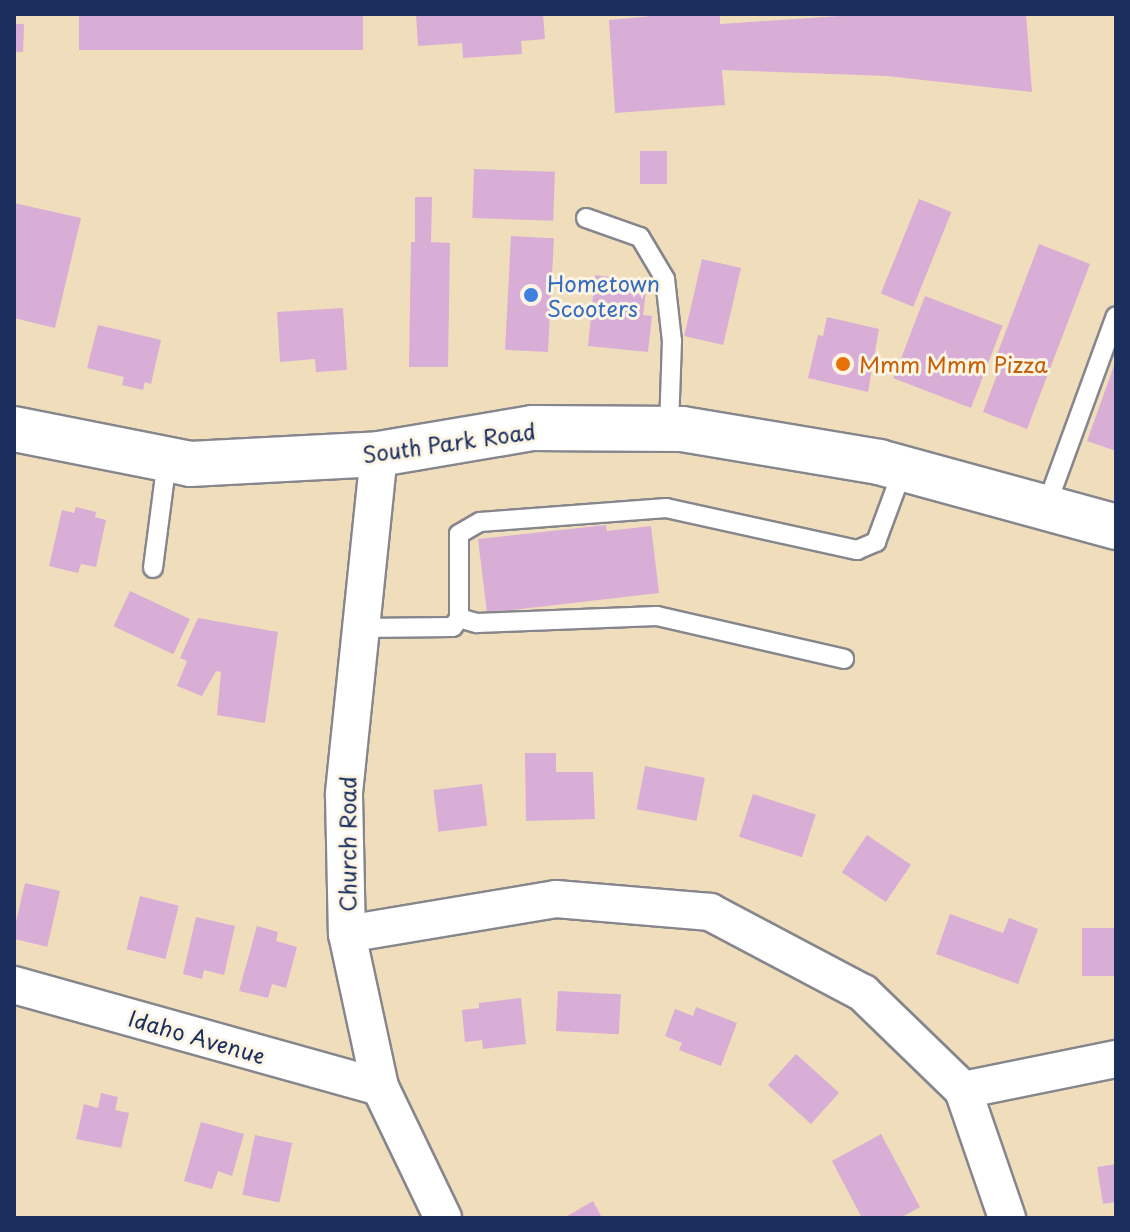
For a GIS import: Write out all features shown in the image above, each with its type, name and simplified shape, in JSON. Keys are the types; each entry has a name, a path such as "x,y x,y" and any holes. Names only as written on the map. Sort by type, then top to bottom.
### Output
{"main road":[{"name":"South Park Road","path":"14,429 190,464 379,454 532,428 669,429 903,469 1116,527"}],"street":[{"name":"Church Road","path":"379,454 344,795 347,934 380,1087 443,1218"},
{"path":"347,934 556,899 710,912 863,993 963,1090 1007,1218"},
{"name":"Idaho Avenue","path":"14,985 380,1087"},
{"path":"963,1090 1116,1059"}],"lane":[{"path":"586,218 640,237 665,279 672,341 669,429"},
{"path":"1046,507 1116,316"},
{"path":"153,568 167,460"},
{"path":"361,628 453,627 459,618 459,534 480,522 666,508 857,550 876,542 903,469"},
{"path":"459,618 477,623 657,616 844,659"}],"building":[{"path":"79,14 363,14 363,50 79,50"},
{"path":"416,14 543,14 545,39 521,41 522,54 463,58 462,43 418,46"},
{"path":"673,14 720,14 720,24 869,14 1026,14 1032,92 887,76 722,70 725,105 615,113 609,20"},
{"path":"14,24 24,24 23,52 14,52"},
{"path":"640,151 667,151 667,184 640,184"},
{"path":"474,169 555,172 553,221 472,218"},
{"path":"415,197 432,197 431,242 450,243 448,367 409,367 411,242 415,242"},
{"path":"919,199 951,212 913,307 881,294"},
{"path":"14,203 81,218 55,328 14,318"},
{"path":"511,236 554,238 548,352 505,350"},
{"path":"1039,244 1090,264 1027,429 983,412 1003,359 996,357"},
{"path":"702,259 741,268 723,345 684,336"},
{"path":"595,275 627,279 625,289 646,291 643,315 652,316 648,352 588,346"},
{"path":"925,296 1002,326 971,408 893,378"},
{"path":"343,308 347,370 316,372 315,359 280,362 277,312"},
{"name":"Mmm Mmm Pizza","path":"827,317 879,329 868,392 808,378 818,335 823,336"},
{"path":"98,325 161,340 151,384 145,382 143,390 122,385 124,377 87,368"},
{"path":"1116,360 1116,451 1087,441"},
{"path":"76,507 96,512 95,517 106,520 96,567 81,564 78,573 49,566 62,510 74,513"},
{"path":"606,525 607,531 651,526 659,593 487,613 478,539"},
{"path":"130,591 190,619 173,654 114,626"},
{"path":"198,618 278,632 265,723 217,715 221,672 216,671 202,696 177,686 187,661 180,658"},
{"path":"525,753 556,753 556,772 593,772 595,819 526,821"},
{"path":"645,766 705,778 696,821 637,809"},
{"path":"482,784 487,826 438,832 433,790"},
{"path":"753,794 816,814 802,857 739,837"},
{"path":"867,835 911,865 886,902 842,872"},
{"path":"25,883 60,891 47,947 14,939"},
{"path":"140,896 179,906 166,959 127,949"},
{"path":"950,914 1003,933 1009,918 1038,929 1018,984 936,954"},
{"path":"196,917 235,926 224,975 204,970 202,979 183,974"},
{"path":"257,926 278,932 276,941 297,947 286,988 272,984 268,998 239,991"},
{"path":"1082,928 1116,928 1116,976 1082,976"},
{"path":"558,991 621,994 619,1034 556,1031"},
{"path":"521,998 526,1044 483,1049 482,1040 465,1042 462,1010 479,1008 479,1003"},
{"path":"696,1007 737,1023 721,1066 679,1050 682,1043 665,1036 675,1009 693,1016"},
{"path":"796,1054 839,1093 811,1124 768,1085"},
{"path":"101,1093 118,1097 115,1110 129,1113 121,1148 76,1139 84,1104 98,1108"},
{"path":"201,1122 244,1134 232,1176 218,1171 212,1189 184,1181"},
{"path":"881,1134 920,1207 900,1218 862,1218 832,1161"},
{"path":"255,1135 292,1143 279,1203 242,1195"},
{"path":"1116,1164 1116,1202 1103,1204 1097,1167"},
{"path":"593,1201 602,1218 564,1218"}],"place":[{"name":"Hometown Scooters","path":"531,295"},
{"name":"Mmm Mmm Pizza","path":"843,364"}]}
